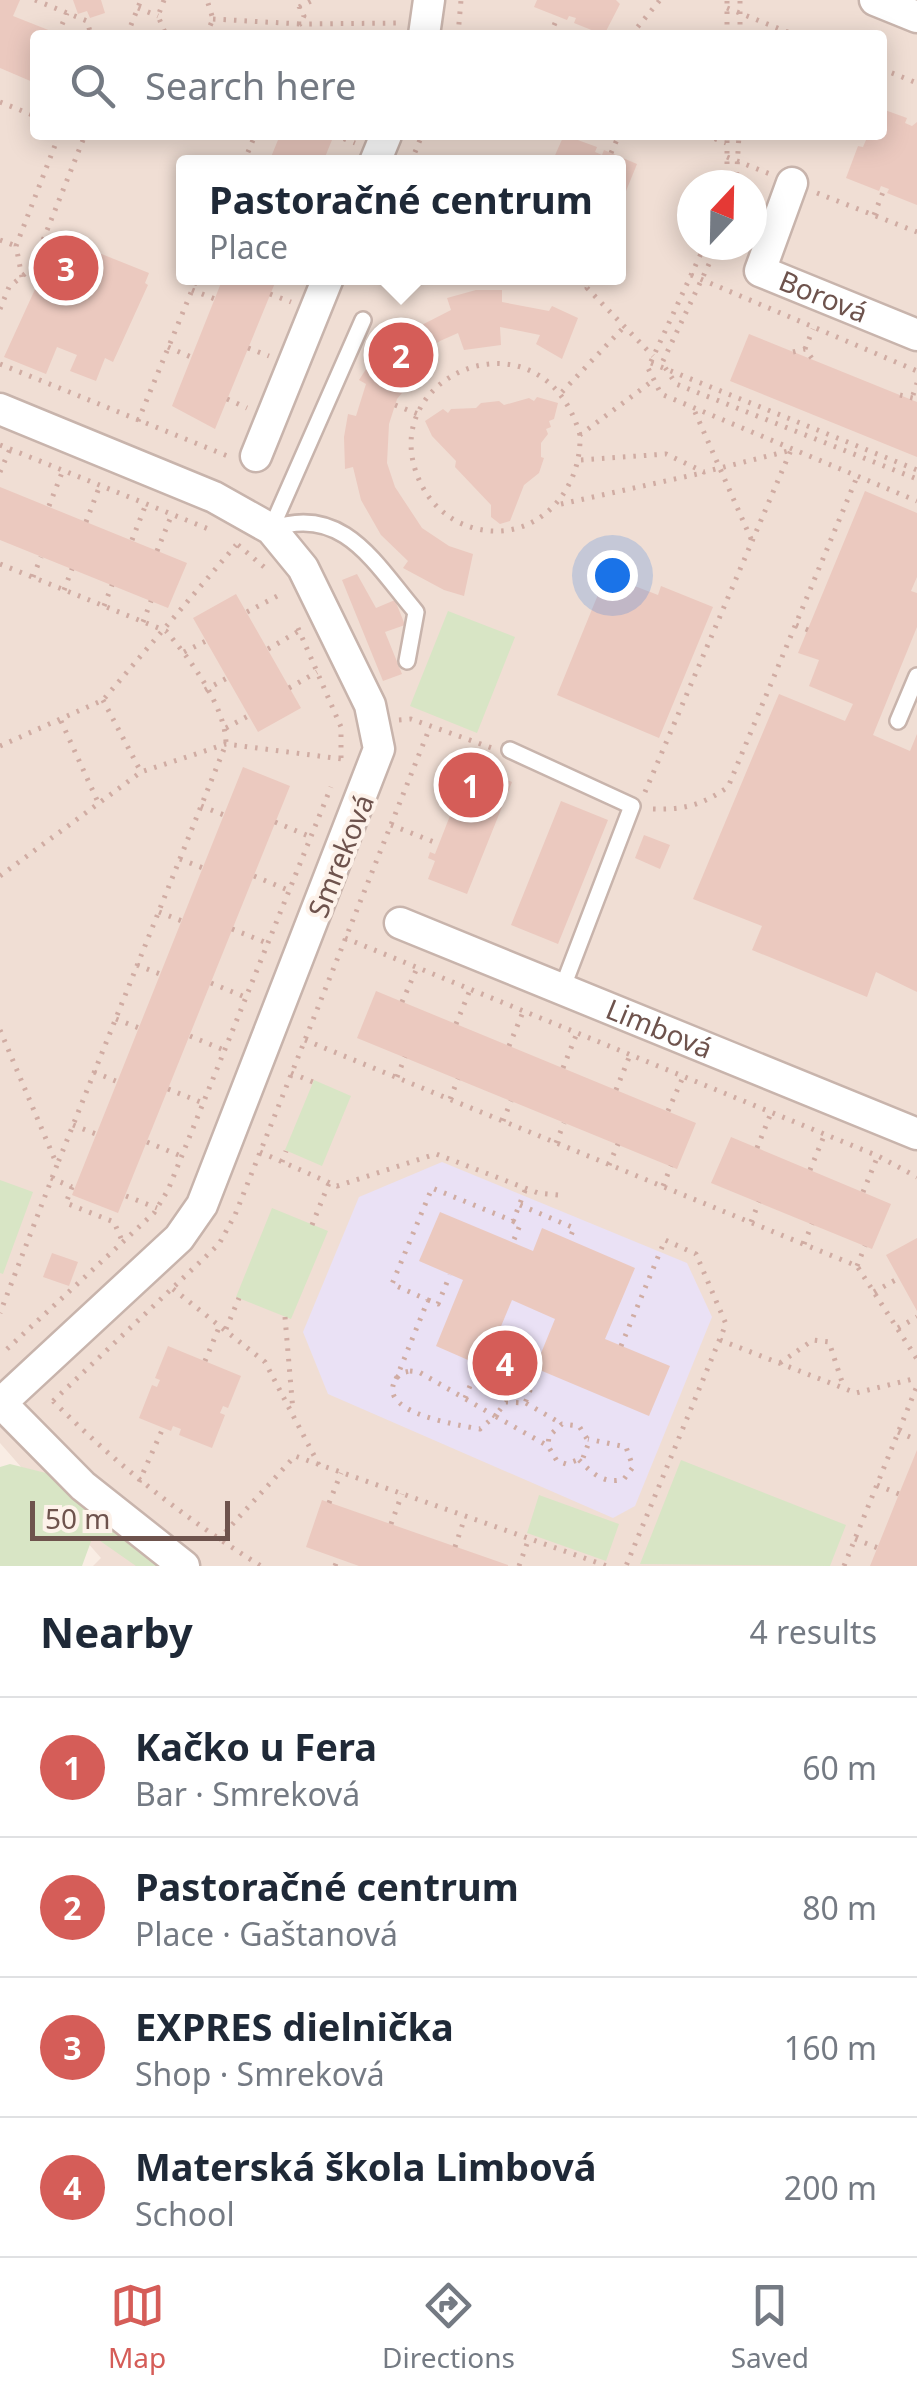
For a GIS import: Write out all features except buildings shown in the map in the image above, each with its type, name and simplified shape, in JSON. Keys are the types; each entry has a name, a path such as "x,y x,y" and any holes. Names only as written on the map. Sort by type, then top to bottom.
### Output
{"street":[{"path":"875,0 917,17"},
{"name":"Borová","path":"792,184 760,270 917,335"},
{"path":"243,457 325,285"},
{"name":"Smreková","path":"0,409 264,524 303,568 376,722 379,749 372,777 202,1205 180,1238 150,1264 4,1416"},
{"name":"Limbová","path":"400,923 917,1134"},
{"path":"4,1416 83,1486 184,1566"}],"lane":[{"path":"264,524 363,320"},
{"path":"264,524 298,519 351,534 416,612 408,661"},
{"path":"898,722 917,676"},
{"path":"510,750 632,806 562,989"}],"path":[{"path":"35,0 87,21 89,30"},
{"path":"129,30 140,0"},
{"path":"164,0 158,16 164,30"},
{"path":"207,0 214,19 208,30"},
{"path":"298,30 304,16 298,4 313,0"},
{"path":"214,19 438,26 461,0"},
{"path":"635,30 660,0"},
{"path":"740,0 740,30"},
{"path":"727,4 784,30"},
{"path":"727,4 727,30"},
{"path":"138,8 158,16"},
{"path":"60,30 67,13"},
{"path":"552,30 558,16"},
{"path":"887,71 917,83"},
{"path":"0,102 30,114"},
{"path":"22,276 16,246 57,140"},
{"path":"0,308 9,287 32,268 81,140"},
{"path":"611,153 616,140"},
{"path":"718,140 727,144"},
{"path":"727,140 727,170"},
{"path":"737,170 738,140"},
{"path":"727,157 917,232"},
{"path":"874,215 885,188"},
{"path":"0,240 16,246"},
{"path":"698,260 651,360 651,382 661,394 917,501"},
{"path":"711,260 662,363 676,384 917,479"},
{"path":"691,275 917,371"},
{"path":"138,420 194,285"},
{"path":"588,285 622,329 664,368 917,470"},
{"path":"192,290 214,299"},
{"path":"270,294 293,303"},
{"path":"561,392 622,329"},
{"path":"805,350 814,329"},
{"path":"168,347 192,357"},
{"path":"248,348 272,357"},
{"path":"792,352 805,350"},
{"path":"805,350 814,361"},
{"path":"0,364 243,457"},
{"path":"476,364 523,366 561,392 580,434 580,460 570,490 558,504 527,526 490,531 454,520 426,494 416,474 411,451 418,414 436,387 476,364"},
{"path":"580,434 651,382"},
{"path":"900,396 915,397 917,383"},
{"path":"227,399 250,410"},
{"path":"395,405 418,414"},
{"path":"695,411 752,541"},
{"path":"0,445 237,544 272,574"},
{"path":"0,472 10,449"},
{"path":"558,504 790,450"},
{"path":"632,806 638,808 790,450"},
{"path":"580,460 666,454 704,472"},
{"path":"49,506 63,470"},
{"path":"655,809 683,810 706,802 728,787 857,476"},
{"path":"86,522 100,486"},
{"path":"132,540 146,504"},
{"path":"158,551 172,514"},
{"path":"0,746 103,700 237,544 264,524"},
{"path":"33,577 41,557"},
{"path":"0,564 166,631 184,652 226,728 226,744 0,1313"},
{"path":"64,590 72,569"},
{"path":"278,582 289,605"},
{"path":"104,606 112,586"},
{"path":"247,612 283,593"},
{"path":"142,622 151,601"},
{"path":"7,1349 157,1208 182,1156 342,759 341,727 294,618"},
{"path":"796,625 808,630"},
{"path":"268,650 299,630"},
{"path":"184,652 206,641"},
{"path":"289,688 317,672"},
{"path":"205,690 227,678"},
{"path":"103,700 141,772"},
{"path":"226,728 248,716"},
{"path":"376,722 411,719 479,746 510,750"},
{"path":"61,721 97,800"},
{"path":"0,876 97,800 141,772 226,744 342,759"},
{"path":"201,806 224,816"},
{"path":"275,822 311,837"},
{"path":"391,825 439,844"},
{"path":"180,859 203,868"},
{"path":"254,876 289,891"},
{"path":"159,912 182,921"},
{"path":"232,929 268,943"},
{"path":"345,938 878,1156 917,1176"},
{"path":"137,965 160,974"},
{"path":"402,1002 417,968"},
{"path":"211,983 246,997"},
{"path":"456,1024 470,989"},
{"path":"509,1046 523,1011"},
{"path":"116,1019 139,1028"},
{"path":"0,1030 57,1165"},
{"path":"563,1068 577,1033"},
{"path":"190,1036 224,1051"},
{"path":"305,1040 856,1266 917,1360"},
{"path":"616,1090 630,1055"},
{"path":"397,1077 405,1057"},
{"path":"94,1072 118,1082"},
{"path":"291,1073 313,1082"},
{"path":"668,1111 683,1076"},
{"path":"450,1099 458,1079"},
{"path":"168,1089 203,1103"},
{"path":"503,1121 511,1101"},
{"path":"758,1148 772,1113"},
{"path":"556,1143 564,1123"},
{"path":"73,1125 96,1134"},
{"path":"810,1170 824,1135"},
{"path":"147,1142 182,1156"},
{"path":"609,1165 618,1144"},
{"path":"282,1162 286,1151"},
{"path":"260,1152 337,1186 436,1154 526,1188 559,1195"},
{"path":"863,1192 878,1156"},
{"path":"663,1186 671,1166"},
{"path":"52,1178 74,1187 66,1203 114,1222 125,1241 174,1290 265,1362 319,1465"},
{"path":"312,1225 329,1183"},
{"path":"450,1274 438,1304 392,1284 432,1188 520,1224 513,1242"},
{"path":"512,1222 526,1188"},
{"path":"126,1196 157,1208"},
{"path":"751,1222 759,1202"},
{"path":"519,1205 574,1228 569,1240"},
{"path":"804,1244 812,1224"},
{"path":"621,1346 665,1240 696,1254 726,1324 626,1566"},
{"path":"856,1266 865,1246"},
{"path":"874,1292 899,1278"},
{"path":"204,1361 238,1298"},
{"path":"396,1379 419,1372 495,1416 548,1446 557,1461 578,1460 588,1451 588,1439 579,1426 562,1424 526,1403 506,1402 495,1416 480,1429 404,1410 394,1396 396,1379 428,1300"},
{"path":"286,1317 294,1414"},
{"path":"897,1328 917,1317"},
{"path":"0,1340 16,1363"},
{"path":"720,1340 856,1393 917,1382"},
{"path":"780,1364 813,1340 829,1342 844,1388"},
{"path":"465,1398 479,1364"},
{"path":"526,1403 538,1370"},
{"path":"844,1566 917,1382"},
{"path":"44,1392 139,1482 261,1566"},
{"path":"548,1446 549,1436 562,1424"},
{"path":"139,1482 162,1428"},
{"path":"898,1432 917,1440"},
{"path":"578,1460 593,1475 611,1482 630,1474 632,1458 626,1447 588,1439"},
{"path":"218,1540 296,1456 607,1566"},
{"path":"329,1502 341,1472"},
{"path":"877,1485 899,1494"},
{"path":"391,1524 402,1494"},
{"path":"454,1547 466,1517"},
{"path":"519,1566 528,1538"},
{"path":"855,1539 878,1548"}],"shaded area":[{"path":"0,0 917,0 917,1566 93,1566 101,1558 0,1443"},
{"path":"442,1162 687,1263 712,1317 635,1506 613,1518 328,1394 303,1332 359,1197"}],"green space":[{"path":"448,611 515,637 477,733 410,706"},
{"path":"314,1080 351,1096 322,1166 285,1150"},
{"path":"0,1180 33,1192 3,1274 0,1273"},
{"path":"272,1208 328,1231 291,1319 236,1297"},
{"path":"681,1460 846,1525 830,1566 640,1564"},
{"path":"10,1464 46,1473 159,1566 136,1566 93,1536 82,1566 0,1566 0,1467"},
{"path":"539,1495 619,1524 606,1561 527,1533"}],"place":[{"name":"EXPRES dielnička","path":"66,268"},
{"name":"Pastoračné centrum","path":"401,355"},
{"name":"Kačko u Fera","path":"471,785"},
{"name":"Materská škola Limbová","path":"505,1363"}]}
